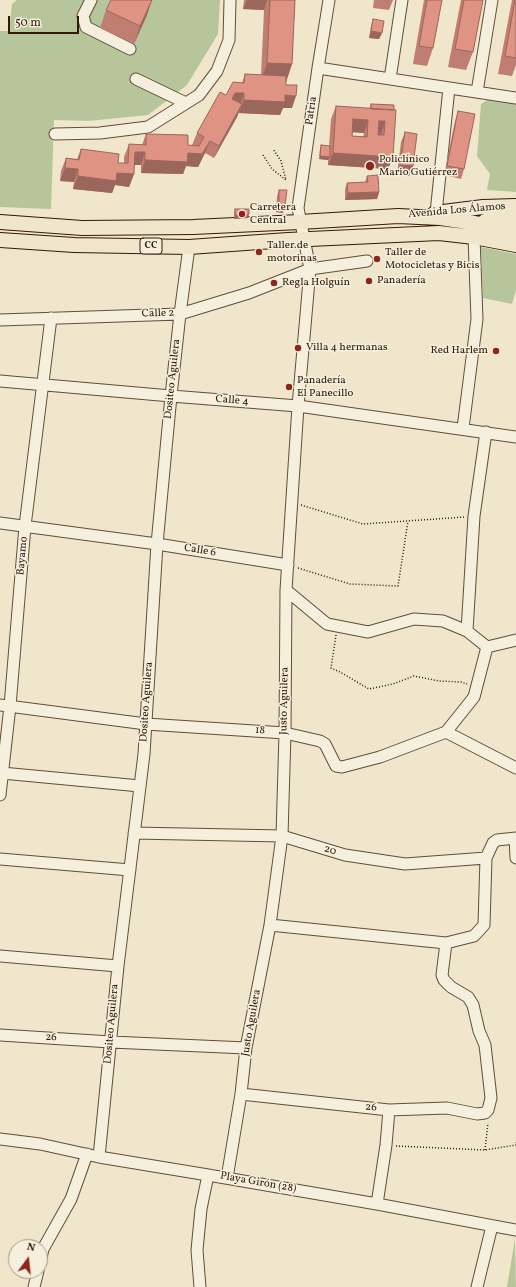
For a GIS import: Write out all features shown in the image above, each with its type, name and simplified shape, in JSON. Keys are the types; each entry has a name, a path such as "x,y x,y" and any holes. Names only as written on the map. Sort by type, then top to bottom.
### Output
{"main road":[{"name":"Avenida Los Álamos","path":"398,216 483,207 516,206"},
{"name":"CC","path":"0,222 82,228 192,227 398,216 440,218 516,231"},
{"name":"Avenida Los Álamos","path":"474,223 516,218"},
{"path":"438,233 474,223"},
{"name":"CC","path":"0,240 74,245 189,247 303,239 438,233 474,237 516,245"}],"street":[{"path":"91,0 83,16 86,27 130,48"},
{"path":"55,134 100,133 148,127 198,95 217,71 229,40 230,0"},
{"name":"Patria","path":"300,222 298,208 329,0"},
{"path":"390,79 402,0"},
{"path":"477,92 492,0"},
{"path":"318,68 516,98"},
{"path":"136,79 186,103"},
{"path":"436,212 449,88"},
{"name":"Justo Aguilera","path":"227,1178 241,1094 246,1048 270,925 282,836 285,733 286,590 298,406 310,269 300,222"},
{"path":"463,428 477,319 474,237"},
{"name":"Dositeo Aguilera","path":"99,1157 118,966 140,786 146,724 157,544 171,396 189,247"},
{"name":"Calle 2","path":"0,320 180,314 249,293 310,269 367,260"},
{"name":"Bayamo","path":"0,795 5,706 51,318"},
{"name":"Calle 4","path":"0,381 298,406 463,428 516,437"},
{"path":"467,631 474,516 486,432"},
{"name":"Calle 6","path":"0,523 157,544 288,565"},
{"path":"286,590 327,624 368,632 414,619 443,621 467,631 487,647"},
{"path":"487,647 516,640"},
{"path":"487,647 474,696 446,732 516,768"},
{"name":"18","path":"5,706 146,724 285,733 320,741 325,744 336,766 342,767 380,757 446,732"},
{"path":"2,773 140,786"},
{"name":"20","path":"134,833 282,836 345,856 405,864 486,858"},
{"path":"270,925 446,943 474,936 484,925 486,858 493,843 497,840 516,838 516,858"},
{"path":"0,859 130,870"},
{"name":"26","path":"241,1094 389,1110 447,1108 477,1114 485,1114 488,1110 491,1098 485,1045 479,1031 473,1005 468,997 450,987 442,975 446,943"},
{"path":"0,956 118,966"},
{"name":"26","path":"0,1035 246,1048"},
{"path":"377,1204 386,1145 389,1110"},
{"name":"Playa Girón (28)","path":"0,1139 40,1144 99,1157 208,1174 516,1230"},
{"path":"48,1242 72,1199 87,1154"},
{"path":"200,1287 197,1250 201,1209 208,1174"},
{"path":"478,1287 492,1226"}],"path":[{"path":"263,155 272,169 286,180 280,161 273,149"},
{"path":"292,502 363,524 474,516"},
{"path":"288,565 350,584 398,586 408,521"},
{"path":"338,626 331,668 368,689 393,684 414,676 439,681 461,682 476,688"},
{"path":"485,1150 489,1121"},
{"path":"386,1145 485,1150 516,1144"}],"green space":[{"path":"17,0 220,0 218,34 187,85 148,115 88,121 54,120 51,209 0,207 0,31 9,31 12,4"},
{"path":"490,98 516,103 516,192 487,190 490,174 477,156 481,104"},
{"path":"481,247 516,254 516,290 512,304 483,298"},
{"path":"515,1239 516,1287 507,1287"}],"building":[{"path":"111,0 152,0 140,26 106,10"},
{"path":"270,0 295,0 292,64 267,63"},
{"path":"427,0 442,0 433,48 419,46"},
{"path":"464,0 483,0 473,52 455,49"},
{"path":"516,0 516,58 505,56"},
{"path":"373,19 384,21 382,33 371,31"},
{"path":"245,74 286,76 286,85 297,85 296,96 285,95 285,102 244,100 244,93 235,93 232,99 242,104 219,146 210,141 202,154 188,153 187,162 145,160 145,152 135,152 134,174 117,173 116,181 78,176 78,169 65,168 66,158 79,160 81,149 119,154 118,163 128,163 129,144 146,145 146,134 188,135 188,145 199,146 204,137 197,133 220,92 226,95 233,82 244,83"},
{"path":"371,104 394,105 394,110 371,109"},
{"path":"336,106 396,110 393,157 333,153","holes":["353,119 368,120 367,137 352,136","379,121 385,121 384,135 378,135"]},
{"path":"458,111 475,114 464,169 447,166"},
{"path":"405,132 417,134 413,166 400,165"},
{"path":"321,145 330,146 330,157 320,156"},
{"path":"378,175 379,192 348,193 347,183 368,182 367,176"},
{"path":"279,190 287,190 285,206 279,206"},
{"path":"235,209 249,209 249,214 235,215"}],"place":[{"name":"Policlínico Mario Gutiérrez","path":"370,166"},
{"name":"Carretera Central","path":"242,214"},
{"name":"Taller de motorinas","path":"259,252"},
{"name":"Taller de Motocicletas y Bicis","path":"377,259"},
{"name":"Panadería","path":"369,281"},
{"name":"Regla Holguín","path":"274,283"},
{"name":"Villa 4 hermanas","path":"298,348"},
{"name":"Red Harlem","path":"496,351"},
{"name":"Panadería El Panecillo","path":"289,387"}]}
